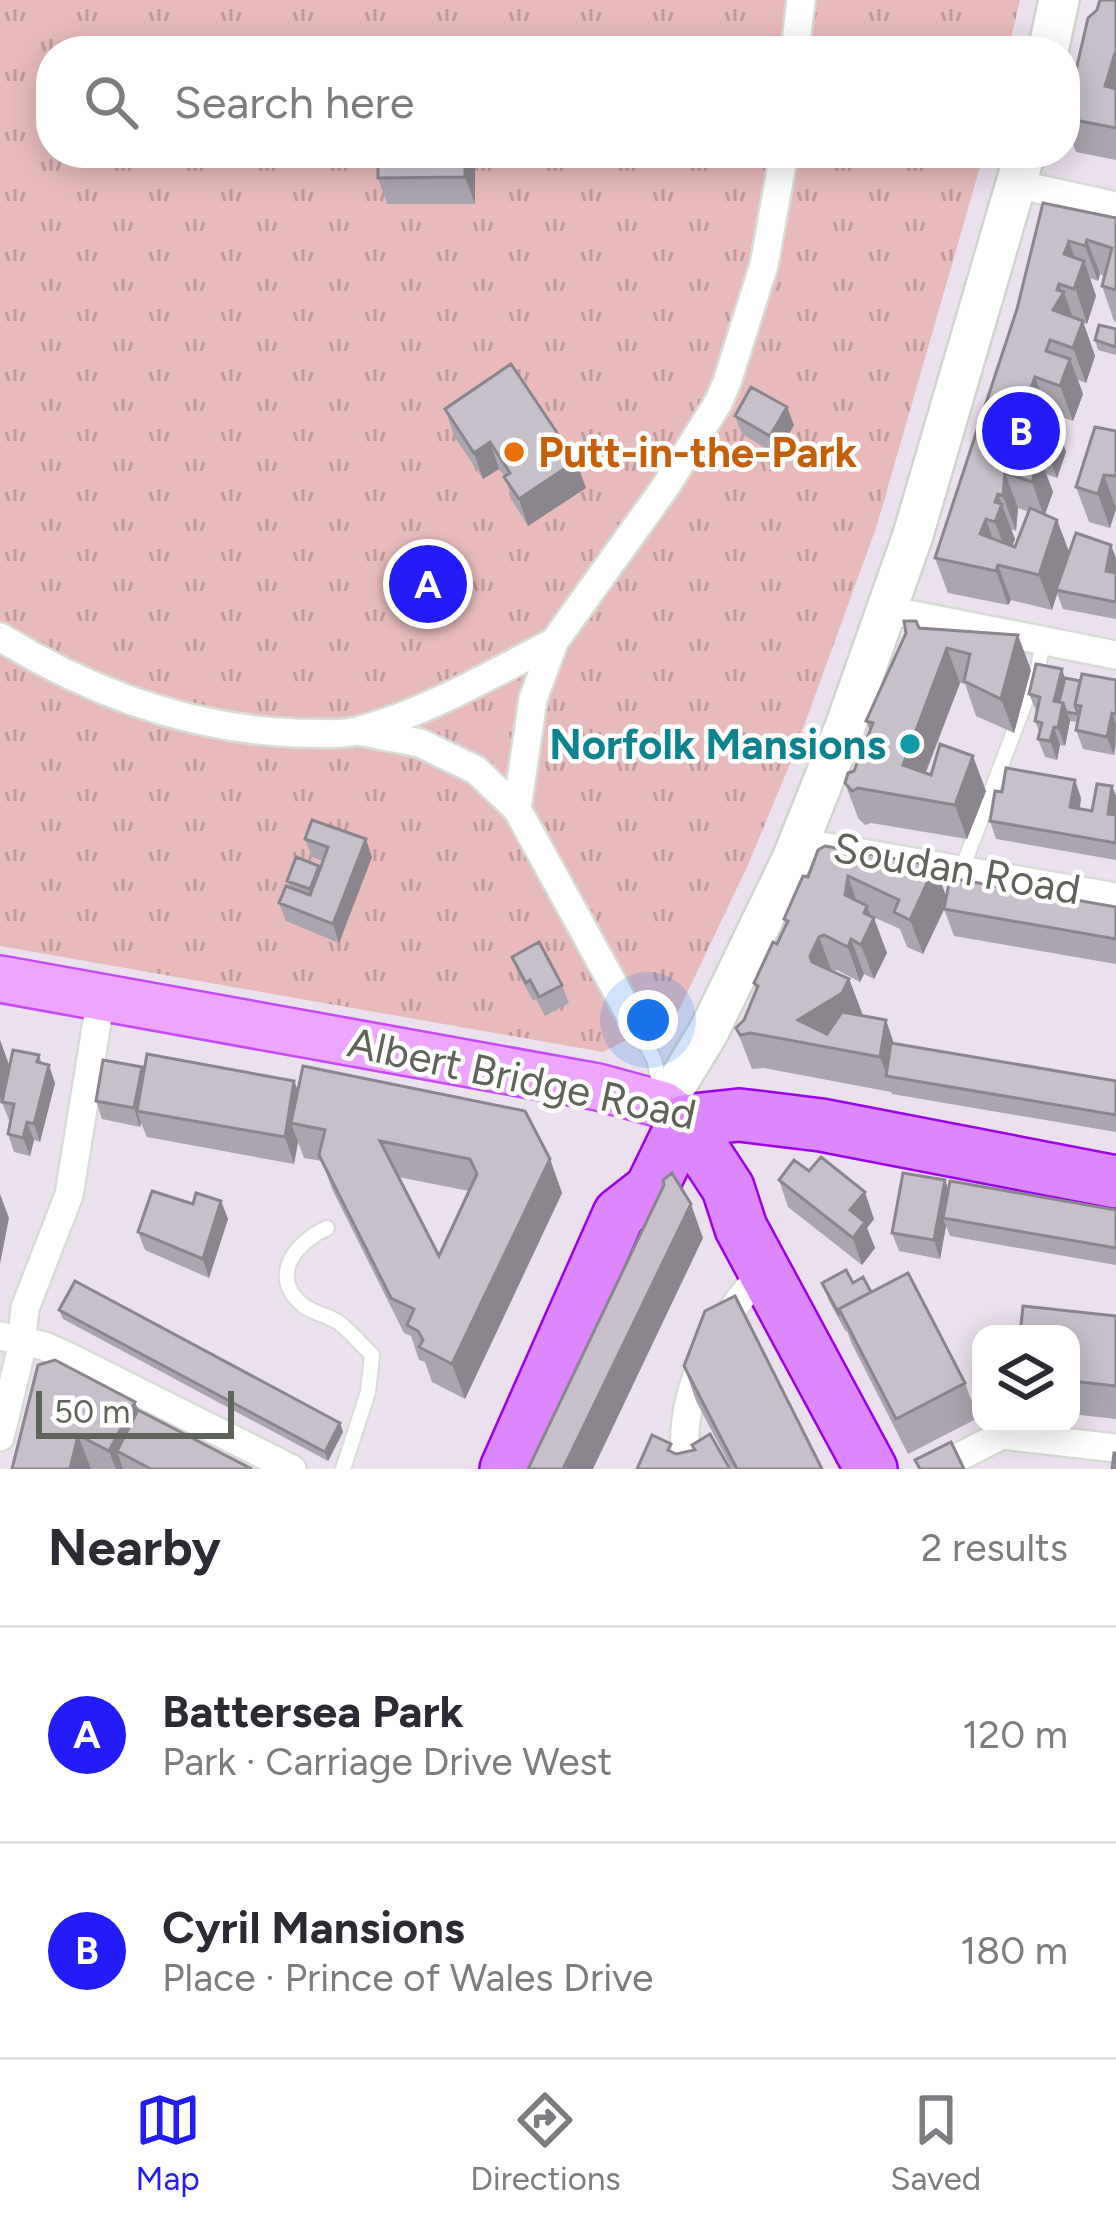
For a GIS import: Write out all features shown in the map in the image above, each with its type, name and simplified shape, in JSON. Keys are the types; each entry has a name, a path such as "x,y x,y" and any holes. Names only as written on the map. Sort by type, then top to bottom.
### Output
{"highway":[{"name":"Albert Bridge Road","path":"674,1113 820,1125 1116,1182"},
{"path":"506,1469 620,1214 651,1189 674,1113"},
{"path":"674,1113 728,1188 741,1228 871,1469"}],"main road":[{"name":"Albert Bridge Road","path":"0,979 598,1087 674,1113"}],"street":[{"path":"797,36 801,0"},
{"path":"1051,36 1059,0"},
{"path":"517,809 533,699 554,642 626,545 718,403 740,350 764,265 781,168"},
{"path":"674,1113 732,1019 732,980 800,837 888,610 1021,169 1116,206"},
{"path":"888,610 1116,655"},
{"path":"0,637 59,673 124,700 196,721 251,731 358,731 420,743 476,770 517,809 640,1033"},
{"path":"358,731 449,695 554,642"},
{"name":"Soudan Road","path":"800,837 821,846 1116,897"},
{"path":"0,1437 10,1338 69,1195 101,997"},
{"path":"685,1450 683,1416 701,1367 742,1294 764,1271"},
{"path":"10,1338 67,1356 292,1469"},
{"path":"935,1469 1002,1435 1097,1454"}],"lane":[{"path":"962,868 1038,668 1043,641"},
{"path":"640,1033 674,1113"},
{"path":"327,1228 306,1238 288,1258 287,1283 302,1305 337,1322 372,1354 368,1392 343,1469"}],"green space":[{"path":"0,0 1020,0 1012,36 36,36 36,168 980,168 877,525 792,759 677,1014 603,1052 0,946"}],"building":[{"path":"1100,0 1116,0 1116,50 1105,86 1116,89 1116,128 1080,121 1080,53 1088,18"},
{"path":"378,168 465,168 465,177 378,178"},
{"path":"1043,203 1116,218 1116,290 1102,286 1112,248 1087,240 1085,246 1069,241 1064,254 1084,261 1074,289 1059,284 1057,290 1064,292 1053,310 1083,321 1073,348 1050,340 1046,351 1070,359 1060,386 1035,377 1024,407 1054,417 1044,443 1021,435 1016,449 1040,457 1032,482 1005,473 1003,496 998,494 995,502 1002,504 995,522 986,519 980,534 1015,547 1030,508 1057,520 1039,575 935,558 1017,309"},
{"path":"1099,325 1116,329 1116,347 1095,340"},
{"name":"Putt-in-the-Park","path":"511,364 576,461 519,499 504,477 510,473 490,442 474,453 445,409"},
{"path":"751,387 787,407 770,436 735,416"},
{"path":"1095,427 1116,431 1116,476 1104,475 1098,494 1076,487"},
{"path":"1076,533 1111,545 1106,571 1116,573 1116,602 1056,590"},
{"path":"904,621 916,621 919,628 1018,635 1001,699 964,681 970,654 947,648 903,765 931,775 940,744 973,756 955,805 858,788 852,791 845,783 873,723 866,721 906,633"},
{"path":"1036,664 1062,669 1054,701 1063,703 1050,741 1038,739 1042,723 1035,721 1040,697 1029,694"},
{"path":"1082,674 1116,680 1116,714 1112,713 1107,737 1076,730 1081,706 1075,705"},
{"path":"1065,678 1080,681 1078,714 1066,712 1059,702"},
{"path":"1006,768 1075,780 1070,807 1092,811 1097,784 1112,786 1108,814 1116,815 1116,843 990,821 995,791 1002,792"},
{"path":"312,820 366,839 333,924 279,903 286,886 310,895 328,847 305,839"},
{"path":"825,846 935,866 910,920 894,912 899,900 848,876 845,895 867,906 864,913 874,918 861,945 851,939 848,947 824,935 810,956 812,962 849,979 842,993 798,1020 827,1034 842,1012 886,1020 880,1057 751,1033 740,1035 736,1028 744,1020 773,942 777,944 788,921 784,919 803,876 808,877 818,850"},
{"path":"296,857 319,866 310,889 287,881"},
{"path":"950,878 1116,907 1116,939 944,909"},
{"path":"539,942 562,985 539,997 512,957"},
{"path":"891,1043 1116,1081 1116,1115 886,1076"},
{"path":"13,1050 39,1055 37,1062 49,1065 34,1124 27,1122 23,1138 8,1134 14,1104 2,1102"},
{"path":"147,1054 294,1081 285,1137 137,1111"},
{"path":"103,1060 142,1067 134,1108 96,1101"},
{"path":"303,1066 525,1111 550,1159 452,1364 419,1347 423,1340 407,1325 414,1309 391,1298 319,1155 325,1130 291,1123","holes":["380,1141 470,1159 477,1174 439,1256"]},
{"path":"821,1157 865,1192 850,1210 865,1222 853,1238 779,1180 794,1160 809,1171"},
{"path":"672,1173 691,1204 563,1469 528,1469 663,1180"},
{"path":"903,1173 945,1180 934,1240 892,1233"},
{"path":"950,1181 1116,1210 1116,1248 943,1218"},
{"path":"152,1191 193,1204 196,1193 221,1201 203,1259 138,1232"},
{"path":"846,1270 853,1283 863,1277 871,1292 839,1309 839,1314 822,1283"},
{"path":"908,1273 965,1383 896,1419 839,1309"},
{"path":"75,1281 340,1423 325,1452 59,1310"},
{"path":"735,1296 822,1469 737,1469 684,1366 705,1311"},
{"path":"1023,1306 1116,1316 1116,1386 1080,1382 1080,1325 1021,1325"},
{"path":"55,1360 135,1402 109,1451 78,1435 70,1469 12,1469 38,1365"},
{"path":"138,1410 252,1469 151,1469 117,1451"},
{"path":"710,1434 730,1469 637,1469 652,1435 671,1444 668,1450 676,1454 695,1450 692,1445"},
{"path":"951,1442 964,1469 920,1469 915,1460"}],"place":[{"name":"Cyril Mansions","path":"1021,431"},
{"name":"Putt-in-the-Park","path":"514,452"},
{"name":"Battersea Park","path":"428,584"},
{"name":"Norfolk Mansions","path":"910,744"}]}
